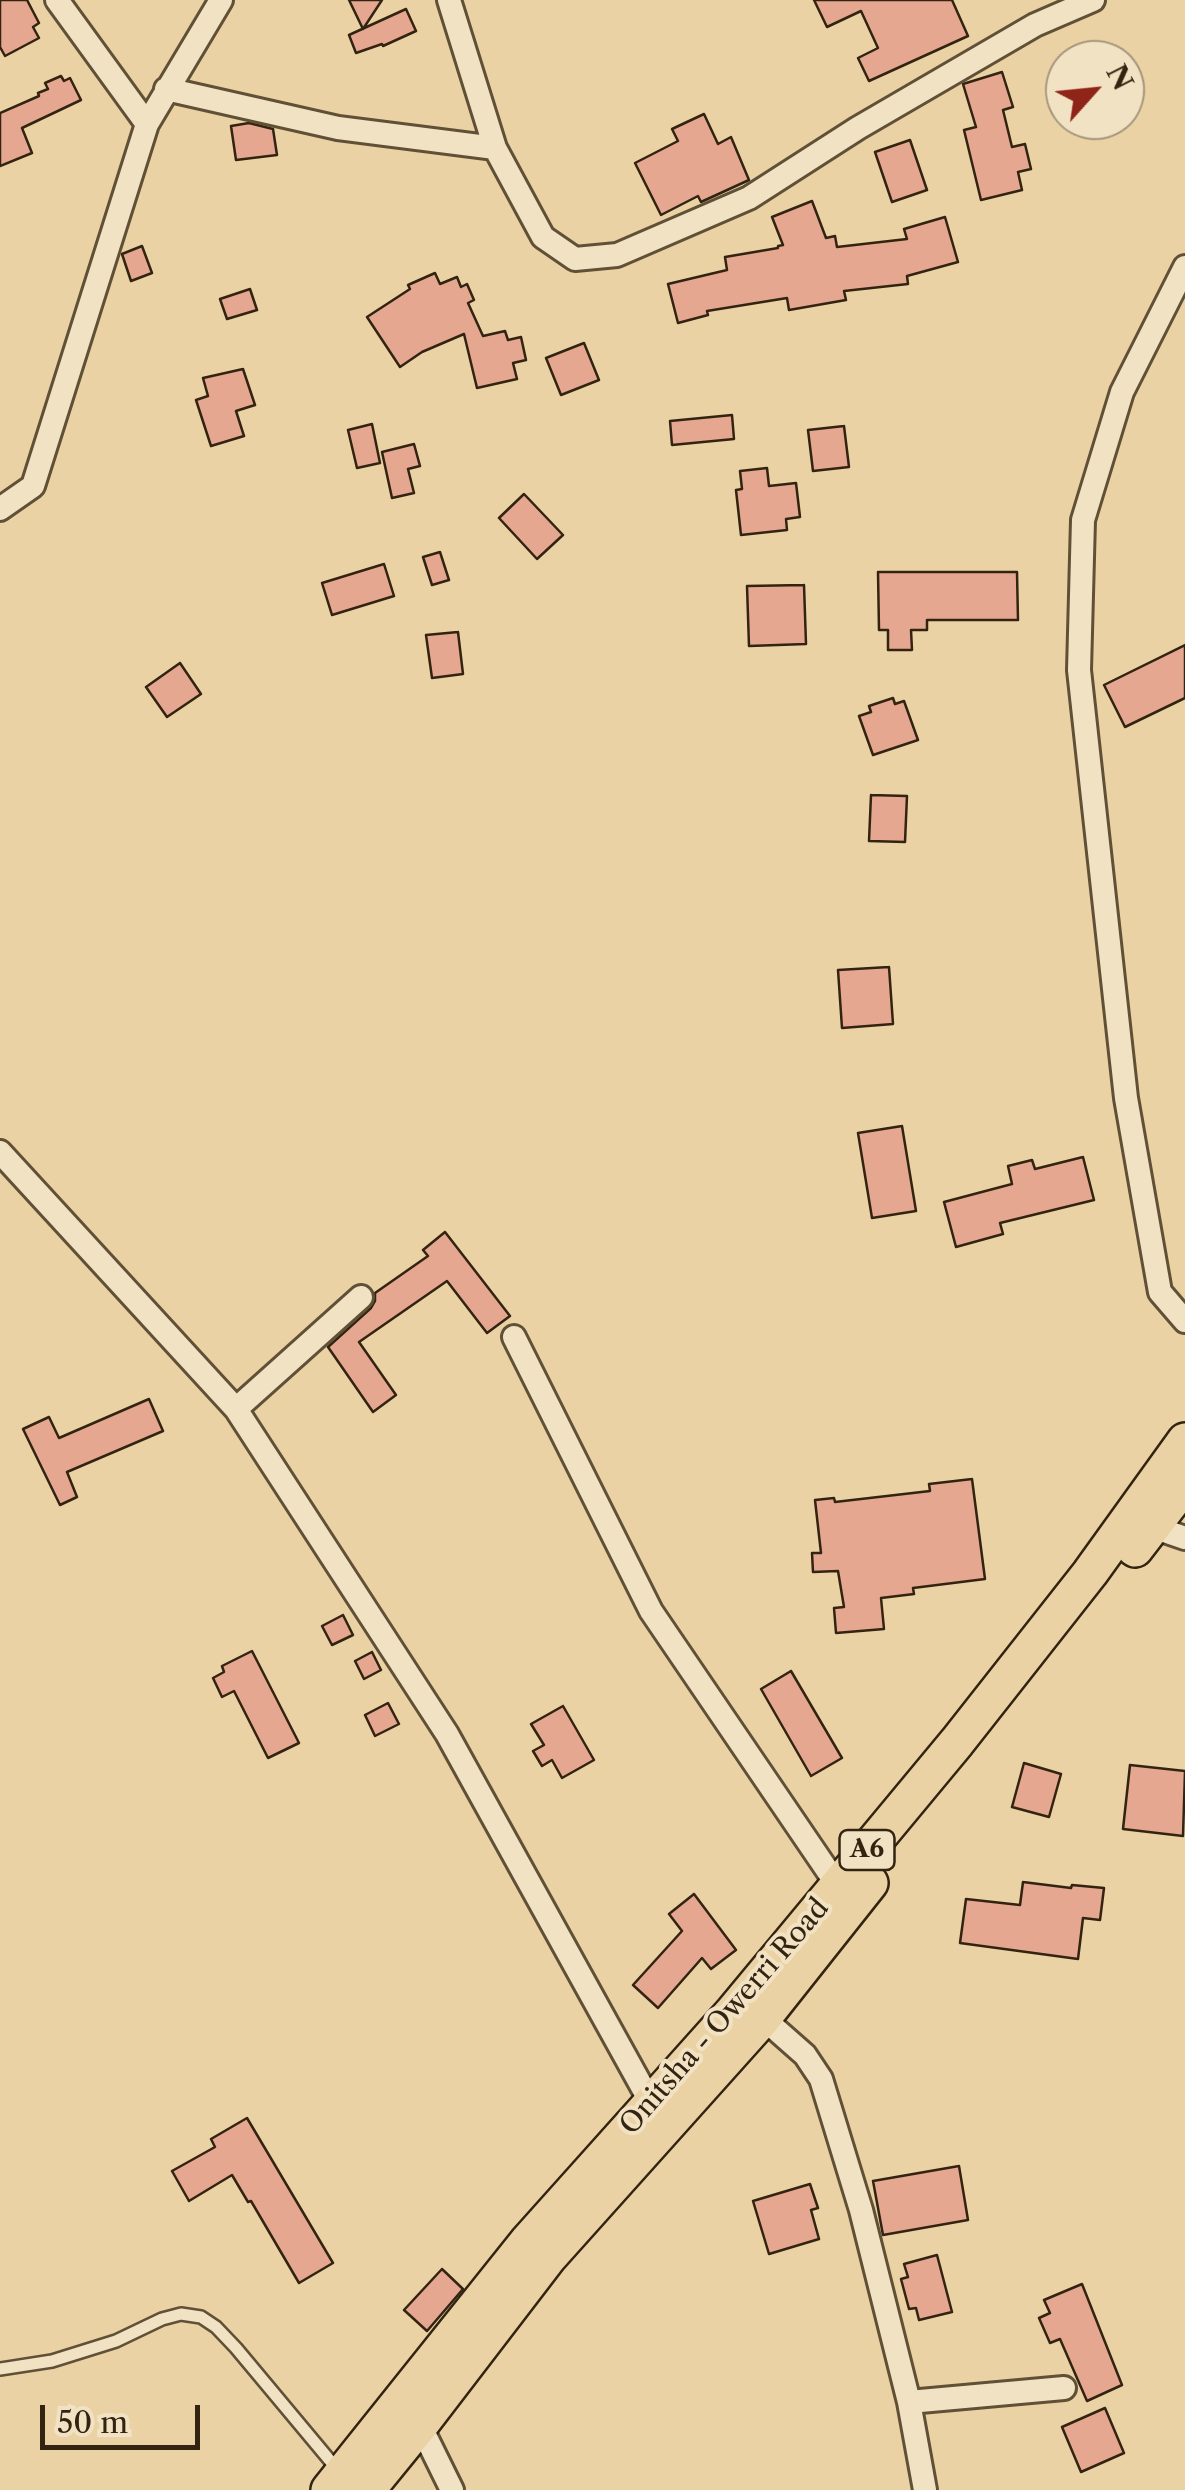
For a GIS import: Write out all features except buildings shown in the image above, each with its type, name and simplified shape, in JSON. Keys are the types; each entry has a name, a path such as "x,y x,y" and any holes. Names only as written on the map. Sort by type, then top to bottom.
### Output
{"highway":[{"name":"Onitsha - Owerri Road","path":"346,2485 528,2242 732,2012 957,1742 1090,1573 1185,1441"},
{"name":"Onitsha - Owerri Road","path":"346,2485 420,2425 548,2258 763,2018 1169,1532 1185,1484"}],"street":[{"path":"57,0 147,124"},
{"path":"0,509 33,486 147,124 222,0"},
{"path":"450,0 495,148 543,237 575,259 617,255 749,198 858,128 1035,25 1092,0"},
{"path":"166,89 338,128 495,148"},
{"path":"1185,267 1122,392 1083,520 1079,670 1126,1098 1160,1292 1185,1321"},
{"path":"0,1152 236,1409 447,1734 652,2103"},
{"path":"236,1409 361,1297"},
{"path":"514,1337 651,1611 838,1886"},
{"path":"763,2018 805,2054 821,2079 860,2210 909,2402 925,2490"},
{"path":"909,2402 1064,2388"},
{"path":"420,2425 452,2490"}],"lane":[{"path":"0,2369 52,2361 116,2342 180,2314 201,2317 216,2326 236,2348 346,2485"}]}
